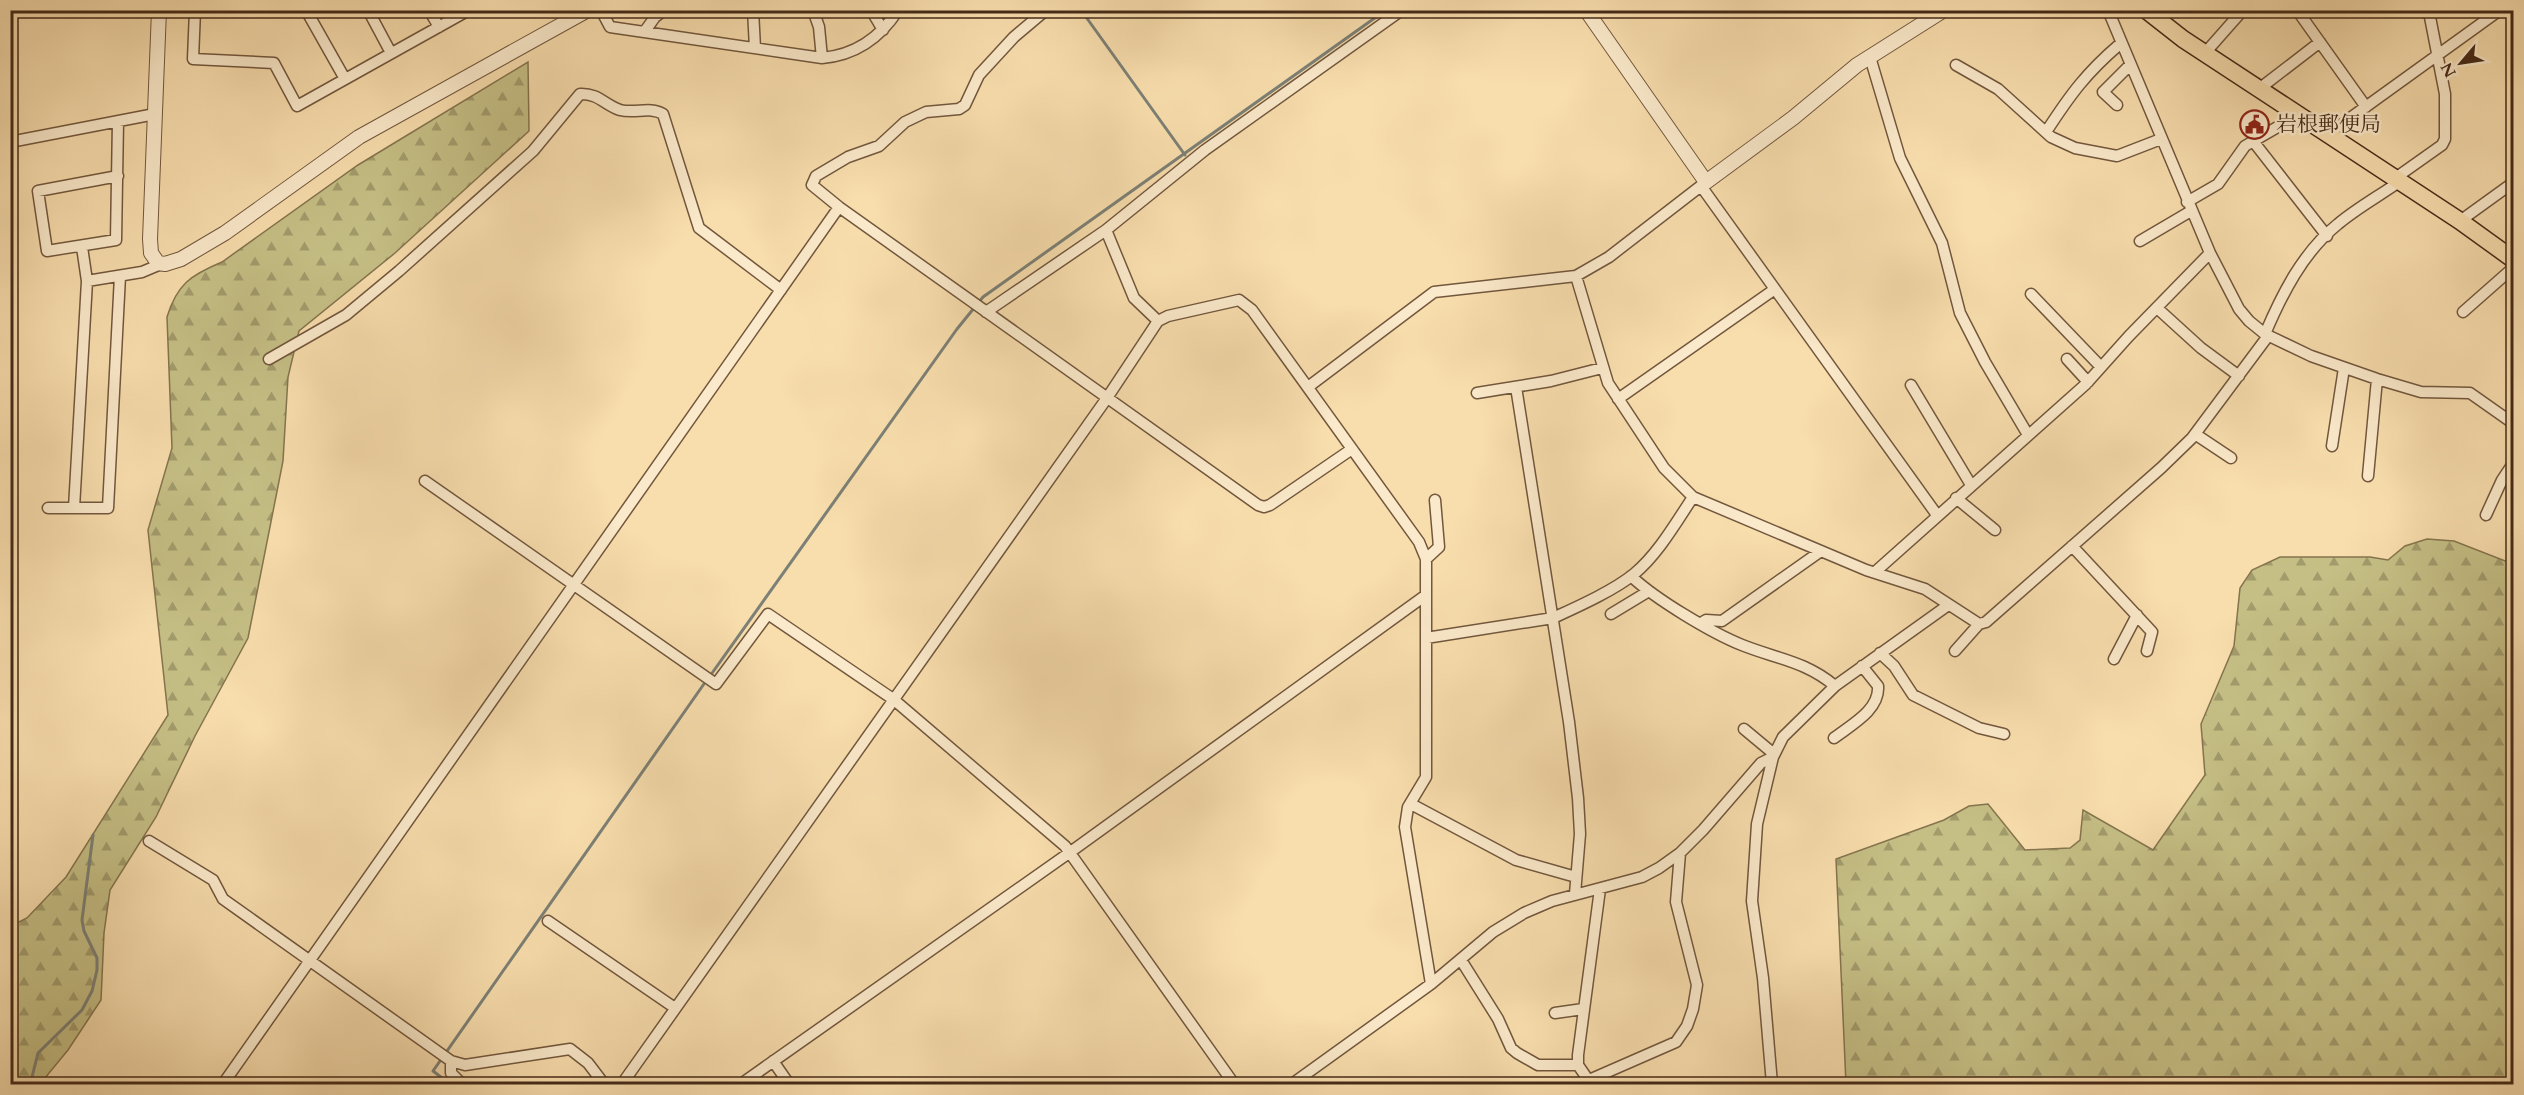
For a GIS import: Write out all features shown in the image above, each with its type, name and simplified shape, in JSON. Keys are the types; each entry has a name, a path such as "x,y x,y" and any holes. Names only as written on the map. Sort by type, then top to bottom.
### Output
{"main road":[{"path":"2146,10 2205,53 2460,221 2514,260"}],"street":[{"path":"159,10 150,238 151,254 160,264"},
{"path":"195,10 193,59 274,63 297,106 469,10"},
{"path":"306,10 345,79"},
{"path":"368,10 392,53"},
{"path":"429,10 439,27"},
{"path":"87,281 120,276 180,259 225,233 359,137 588,10"},
{"path":"601,10 610,27 822,58 836,57 858,48 883,30 898,10"},
{"path":"645,31 655,17 664,10"},
{"path":"753,10 755,48"},
{"path":"813,10 819,27 822,58"},
{"path":"871,10 883,30"},
{"path":"1046,10 1014,37 979,75 965,105 959,109 926,112 905,122 879,146 848,157 816,176 812,185 971,302 1264,507 1352,449"},
{"path":"983,310 1106,230 1205,150 1402,10"},
{"path":"1586,10 1775,289 1936,515"},
{"path":"1308,387 1434,292 1576,276 1609,257 1870,57 1944,10"},
{"path":"2108,10 2129,66 2189,206 2239,309 2266,335 2344,368 2421,392 2470,393 2514,424"},
{"path":"2205,53 2243,10"},
{"path":"2298,10 2366,107"},
{"path":"1955,651 1979,624 1986,622 2161,468 2195,434 2240,376 2266,335 2290,280 2326,236 2336,225 2442,145 2445,139 2445,94 2430,16 2426,10"},
{"path":"2328,134 2500,10"},
{"path":"2259,89 2320,42"},
{"path":"2046,132 2072,91 2089,70 2120,44"},
{"path":"1870,57 1900,158 1942,243 1959,313 1984,362 2028,435"},
{"path":"1956,65 1998,89 2046,132 2074,148 2117,156 2161,139"},
{"path":"2117,105 2103,92 2129,66"},
{"path":"269,359 346,315 399,271 533,152 580,94 593,94 622,111 657,110 663,114 699,228 781,290"},
{"path":"10,142 156,114"},
{"path":"2139,241 2218,184 2236,155 2253,141 2298,115"},
{"path":"118,121 118,176 116,240 48,251 38,191 118,176"},
{"path":"2253,141 2326,236"},
{"path":"2460,221 2514,182"},
{"path":"223,1084 839,207"},
{"path":"1106,230 1131,292 1158,321"},
{"path":"74,508 87,281 82,247"},
{"path":"1875,572 1936,515 2088,382 2210,253"},
{"path":"2463,312 2514,267"},
{"path":"48,508 108,508 120,276"},
{"path":"1576,276 1602,368 1618,399 1664,468 1692,497 1821,551 1924,589 1947,606 1979,624"},
{"path":"1618,399 1775,289"},
{"path":"2031,294 2101,367"},
{"path":"622,1084 1107,398 1158,321 1168,316 1239,300 1244,302 1308,387 1419,543 1426,559 1426,777 1406,816 1406,846 1431,984"},
{"path":"2157,308 2201,348 2240,376"},
{"path":"2067,359 2088,382"},
{"path":"1477,393 1602,368"},
{"path":"2332,446 2344,368"},
{"path":"2368,476 2377,379"},
{"path":"1911,386 1971,485"},
{"path":"1516,387 1578,798 1580,834 1575,894"},
{"path":"2195,434 2231,458"},
{"path":"2486,515 2502,480 2514,462"},
{"path":"426,481 716,684 768,614 893,699 1065,846 1234,1084"},
{"path":"1426,638 1552,618 1631,576 1665,538 1692,497"},
{"path":"1956,498 1995,530"},
{"path":"1426,559 1439,547 1435,500"},
{"path":"2072,546 2152,632 2147,651"},
{"path":"1701,623 1706,620 1722,621 1821,551"},
{"path":"1631,576 1650,591 1701,623 1742,645 1818,671 1835,686"},
{"path":"1611,614 1650,591"},
{"path":"741,1084 1069,853 1426,595"},
{"path":"1773,1084 1763,978 1752,901 1757,824 1773,756 1783,737 1835,686 1947,606"},
{"path":"2114,659 2137,615"},
{"path":"1880,653 1894,666 1913,695 1979,728 2004,734"},
{"path":"1834,738 1865,713 1876,699 1878,687 1862,666"},
{"path":"1744,729 1773,756"},
{"path":"1292,1084 1431,984 1493,933 1524,913 1575,894 1649,874 1680,853 1761,763 1773,756"},
{"path":"1411,804 1516,860 1576,876"},
{"path":"149,841 213,880 223,899 451,1061 465,1065 570,1049 588,1063 604,1084"},
{"path":"1600,889 1583,1009 1578,1065 1590,1082 1676,1042 1687,1026 1696,999 1697,985 1676,902 1680,853"},
{"path":"548,921 675,1008"},
{"path":"1461,960 1498,1019 1511,1048 1538,1065 1578,1065"},
{"path":"1555,1013 1583,1009"},
{"path":"451,1061 451,1073 462,1084"},
{"path":"773,1062 789,1084"}],"green space":[{"path":"528,62 529,131 395,253 299,331 288,377 283,461 248,638 195,736 156,817 110,890 104,933 101,1000 68,1050 40,1084 11,1084 11,926 27,918 66,877 168,715 148,530 172,448 167,317 175,296 194,276 222,262 358,165"},
{"path":"2427,539 2454,541 2513,564 2513,1084 1846,1084 1836,859 1944,820 1969,806 1988,804 2025,850 2070,848 2080,840 2083,810 2153,850 2205,775 2201,724 2234,646 2240,588 2252,570 2280,557 2370,557 2388,560 2405,546"}],"waterway":[{"path":"1081,10 1185,155"},
{"path":"710,676 957,329 983,297 1386,10"},
{"path":"450,1084 433,1071 706,681"},
{"path":"33,1084 31,1081 38,1053 82,1010 92,991 97,958 84,931 82,920 93,835"}],"place":[{"name":"岩根郵便局","path":"2255,124"}]}
